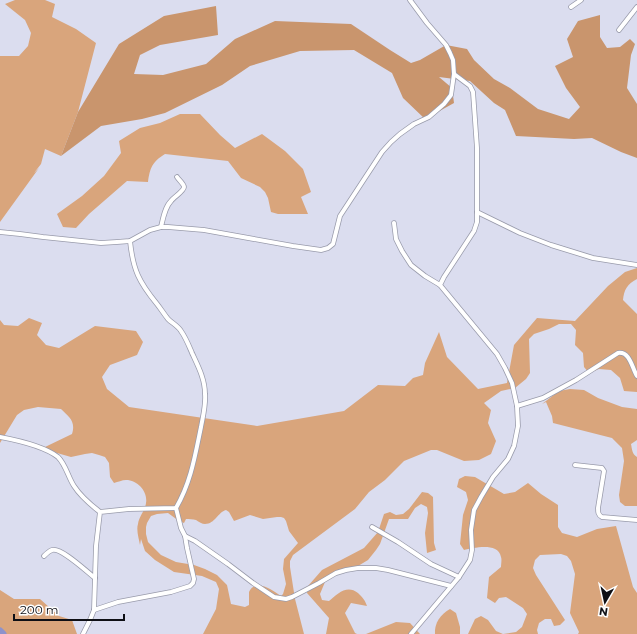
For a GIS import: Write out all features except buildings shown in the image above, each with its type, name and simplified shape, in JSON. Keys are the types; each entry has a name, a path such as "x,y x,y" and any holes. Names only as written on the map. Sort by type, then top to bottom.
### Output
{"street":[{"path":"0,232 101,243 130,241 150,230 161,227 204,230 321,250 328,248 333,244 340,216 382,152 400,134 414,124 428,117 444,104 451,95 454,74 453,60 446,45 427,24 410,0"},
{"path":"571,7 580,0"},
{"path":"619,30 637,7"},
{"path":"440,285 474,231 478,212 477,148 473,92 470,86 454,74"},
{"path":"161,227 169,204 184,188 184,185 177,177"},
{"path":"478,212 520,233 551,245 593,258 637,265"},
{"path":"394,223 396,239 411,265 440,285 497,354 512,383 517,406 518,426 514,446 508,459 493,477 474,510 470,560 459,577 411,634"},
{"path":"94,610 118,602 171,592 190,586 194,580 185,536 181,528 176,508 188,482 200,428 205,394 199,366 187,340 144,288 138,277 132,257 130,241"},
{"path":"517,406 543,398 576,380 618,353 622,352 626,355 637,376"},
{"path":"0,438 33,446 50,452 59,458 67,470 74,487 100,512 129,509 176,508"},
{"path":"575,465 602,468 604,471 598,508 599,516 637,520"},
{"path":"83,634 94,610 96,546 100,512"},
{"path":"372,527 431,564 459,577"},
{"path":"185,536 228,564 274,597 283,599 292,597 336,573 358,568 388,570 451,586"},
{"path":"44,556 52,550 58,550 95,578"}],"shaded area":[{"path":"15,0 45,0 55,4 52,17 76,29 96,43 78,112 61,156 45,149 41,164 34,173 39,168 0,222 0,56 19,56 28,46 31,33 25,20 5,4"},
{"path":"216,6 218,35 160,45 140,55 134,74 163,75 206,64 235,39 275,21 351,24 411,63 420,60 446,45 467,49 474,60 494,79 510,88 538,109 569,119 580,107 566,88 555,66 573,57 567,39 578,21 600,15 600,37 607,48 620,47 630,39 635,44 631,55 627,88 637,104 637,158 592,138 574,139 516,136 505,110 494,103 470,81 439,77 452,88 454,103 425,119 403,98 392,73 354,50 300,51 250,66 222,85 165,113 142,119 101,126 61,156 78,112 119,44 164,16"},
{"path":"180,114 200,114 235,148 262,134 285,151 303,169 311,192 301,197 308,214 278,214 271,212 265,192 260,187 241,178 228,161 165,154 152,166 148,182 127,181 89,214 76,228 63,227 57,214 82,196 104,176 121,153 119,141 140,128 160,123"},
{"path":"637,268 637,279 627,288 624,293 623,300 637,314 637,392 624,391 620,378 611,370 599,369 589,373 584,367 583,353 575,345 576,330 571,324 559,324 534,334 529,339 530,373 526,379 515,388 501,391 484,403 491,410 488,423 496,441 491,454 479,460 464,461 437,450 431,450 404,461 385,480 369,492 355,509 293,555 290,561 290,567 295,599 304,634 203,634 216,609 219,589 216,582 202,576 174,572 155,560 145,551 141,539 140,545 137,529 145,506 146,499 144,491 134,482 126,480 114,483 110,477 109,463 105,457 92,453 71,457 50,451 45,447 72,434 72,422 61,409 38,407 24,410 17,415 0,443 0,320 4,325 18,326 29,318 42,323 37,335 46,345 59,348 95,326 136,331 143,342 137,355 110,365 102,377 107,389 129,407 257,426 344,411 378,385 405,386 413,378 423,375 425,363 439,332 447,357 478,389 507,383 514,345 537,318 575,321 608,286 625,272","holes":["226,510 229,512 234,521 250,515 263,519 281,517 286,521 289,531 298,543 284,559 283,569 286,584 281,596 264,586 256,586 249,592 249,605 245,607 231,604 227,585 217,575 194,565 176,562 161,555 148,542 146,527 151,516 168,513 184,523 186,519 190,519 205,524 214,520 223,511"]},
{"path":"570,389 584,390 598,398 622,407 637,409 637,440 631,444 633,453 637,457 637,506 625,506 620,502 619,495 624,461 622,448 612,438 553,423 552,416 546,402 542,404 559,391"},
{"path":"465,476 475,477 504,494 515,492 528,483 558,505 558,527 562,533 577,537 597,529 616,526 633,587 637,593 637,634 578,634 579,632 570,613 575,574 571,561 567,556 561,554 540,555 535,560 533,568 565,620 560,625 554,626 551,619 545,619 539,623 537,630 538,634 503,634 516,632 522,627 527,614 523,608 506,597 499,598 495,603 487,598 489,577 501,567 499,552 495,549 485,547 464,550 460,544 463,515 468,500 466,492 457,487 459,479"},
{"path":"422,492 428,493 433,497 434,543 436,550 427,553 425,533 428,513 427,507 421,504 415,508 408,519 389,519 380,544 368,560 353,569 336,573 325,582 320,594 322,600 329,601 342,591 350,589 354,590 361,596 367,606 351,603 345,613 355,633 357,634 326,634 329,618 307,593 308,586 322,570 364,548 378,532 384,514 390,512 396,515 403,514 409,509"},
{"path":"0,590 14,599 40,599 59,616 72,620 77,634 0,634"},
{"path":"450,609 456,613 460,627 460,634 435,634 439,619"},
{"path":"481,616 488,620 496,631 503,634 468,634 475,619"},
{"path":"396,622 410,623 420,634 366,634"}],"waterway":[{"path":"0,631 3,634"}]}
